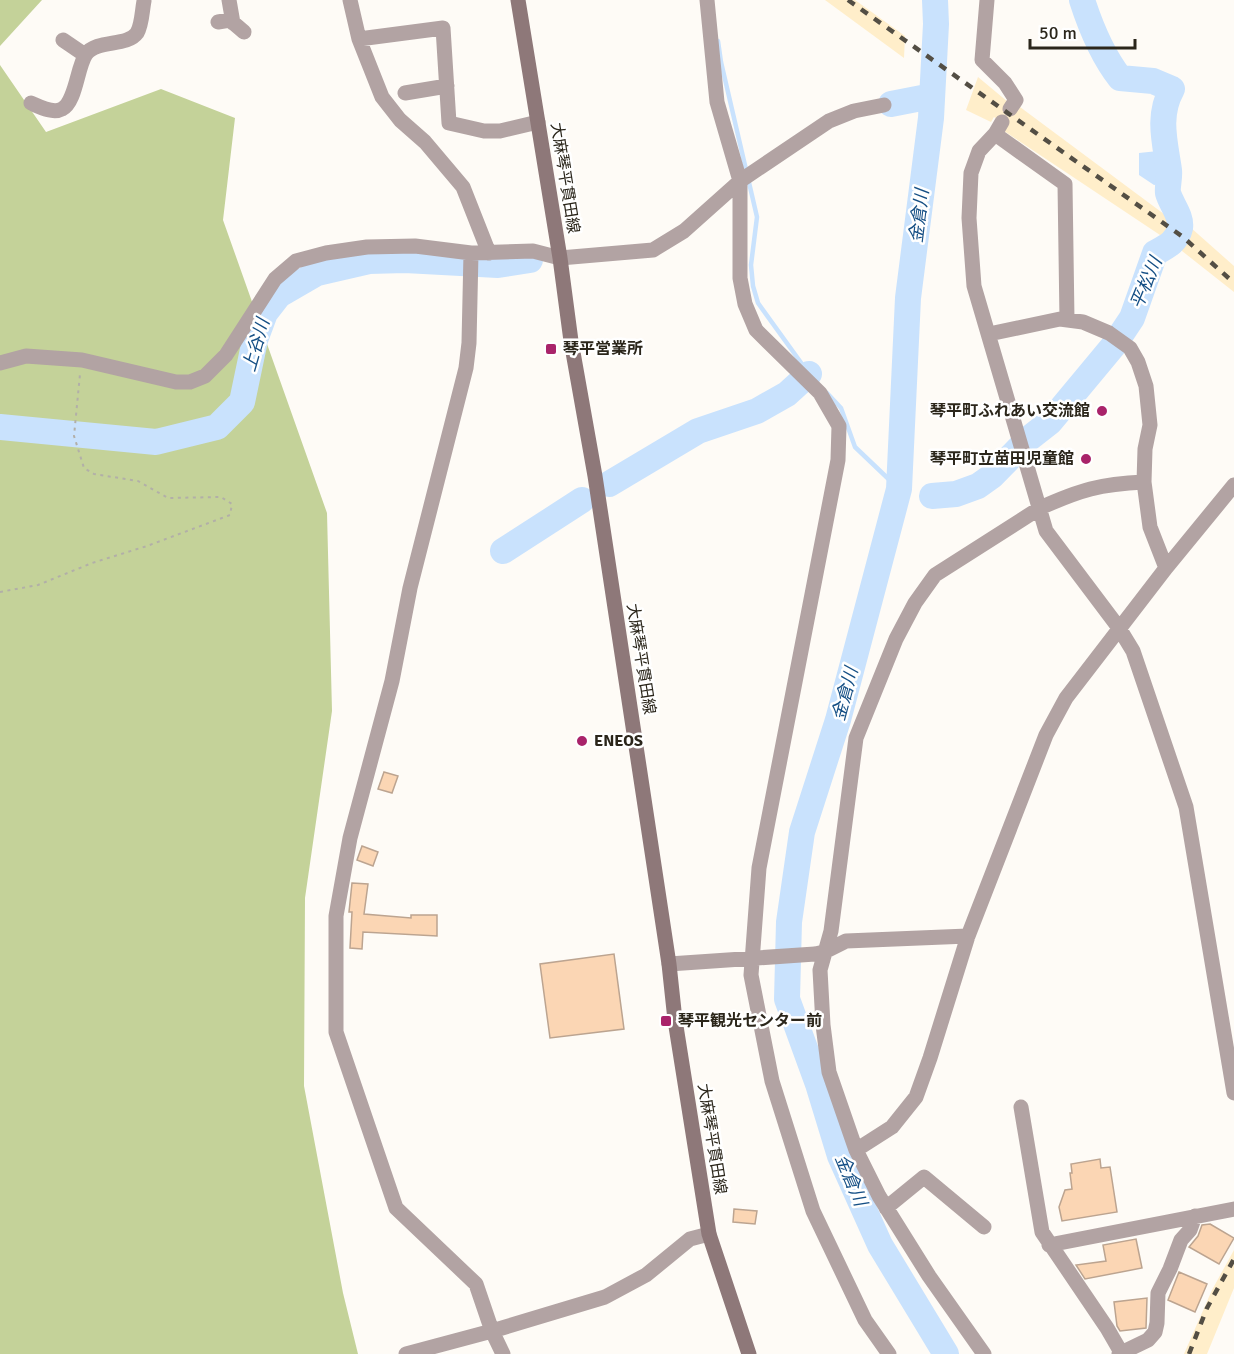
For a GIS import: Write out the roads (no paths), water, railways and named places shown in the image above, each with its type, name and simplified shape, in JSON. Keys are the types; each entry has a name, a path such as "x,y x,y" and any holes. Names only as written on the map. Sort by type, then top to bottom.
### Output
{"main road":[{"name":"大麻琴平貫田線","path":"518,0 560,258 571,341 597,487 669,964 675,1020 709,1234 749,1354"}],"street":[{"path":"31,103 51,111 60,111 68,105 85,56 92,48 129,39 136,35 147,0"},
{"path":"230,0 232,26"},
{"path":"350,0 359,39 382,96 400,120 425,142 462,187 489,253"},
{"path":"706,0 717,102 740,181 740,279 745,304 756,330 820,393 839,426 838,460 759,868 756,958 751,975 772,1081 813,1211 865,1320 889,1354"},
{"path":"987,0 982,60 1005,83 1016,100 1010,109"},
{"path":"359,39 443,28 449,123 484,131 500,131 538,122"},
{"path":"63,40 85,56"},
{"path":"405,93 447,86"},
{"path":"0,363 26,356 82,360 176,382 190,382 204,376 226,355 275,279 296,261 326,253 367,247 415,246 471,253 533,251 560,258 654,250 684,231 740,181 829,121 854,111 884,105"},
{"path":"1067,320 1065,184 998,128 980,152 971,173 969,218 974,286 1046,531 1119,628 1133,651 1186,807 1234,1093"},
{"path":"471,253 469,343 466,368 410,588 392,681 350,838 336,916 336,1032 396,1208 476,1284 502,1354"},
{"path":"989,334 1060,319 1083,322 1109,333 1130,348 1138,362 1146,386 1150,425 1145,449 1144,482 1150,527 1166,568"},
{"path":"984,1354 929,1276 886,1208 856,1150 829,1072 823,1025 819,953 831,931 856,738 896,639 915,603 935,575 1040,508 1078,492 1109,484 1144,482"},
{"path":"856,1150 892,1127 916,1097 968,936 1046,735 1066,698 1166,568 1234,485"},
{"path":"669,964 819,953 846,940 968,936"},
{"path":"1021,1107 1042,1232 1107,1328 1121,1353 1148,1340 1155,1332 1158,1293 1181,1240 1190,1230 1195,1216"},
{"path":"886,1208 924,1177 984,1227"},
{"path":"1049,1245 1234,1209"},
{"path":"406,1354 492,1332 605,1297 646,1275 690,1239 709,1234"}],"water":[{"path":"1158,151 1160,184 1154,185 1139,175 1139,153"}],"waterway":[{"name":"金倉川","path":"935,0 936,24 931,118 908,298 899,489 838,720 802,832 789,922 787,999 818,1084 840,1156 880,1245 946,1354"},
{"name":"平松川","path":"932,496 956,494 978,486 992,476 1027,440 1050,422 1114,345 1132,318 1155,253 1167,246 1179,233 1178,215 1168,193 1169,170 1163,129 1167,99 1172,89 1153,81 1120,78 1098,41 1082,0"},
{"path":"718,41 757,217 751,265 753,286 758,303 807,371"},
{"name":"上谷川","path":"891,104 932,96"},
{"name":"上谷川","path":"0,427 156,442 217,427 242,402 255,340 265,313 279,295 317,273 369,261 405,260 498,265 530,260"},
{"path":"609,484 698,431 757,411 787,394 809,374"},
{"path":"827,393 841,408 855,447 899,489"},
{"path":"503,551 582,500"}],"railway":[{"path":"848,0 1183,237 1234,283"},
{"path":"1189,1354 1207,1308 1234,1259"}],"place":[{"name":"琴平営業所","path":"551,349"},
{"name":"琴平町ふれあい交流館","path":"1102,411"},
{"name":"琴平町立苗田児童館","path":"1086,459"},
{"name":"ENEOS","path":"582,741"},
{"name":"琴平観光センター前","path":"666,1021"}]}
